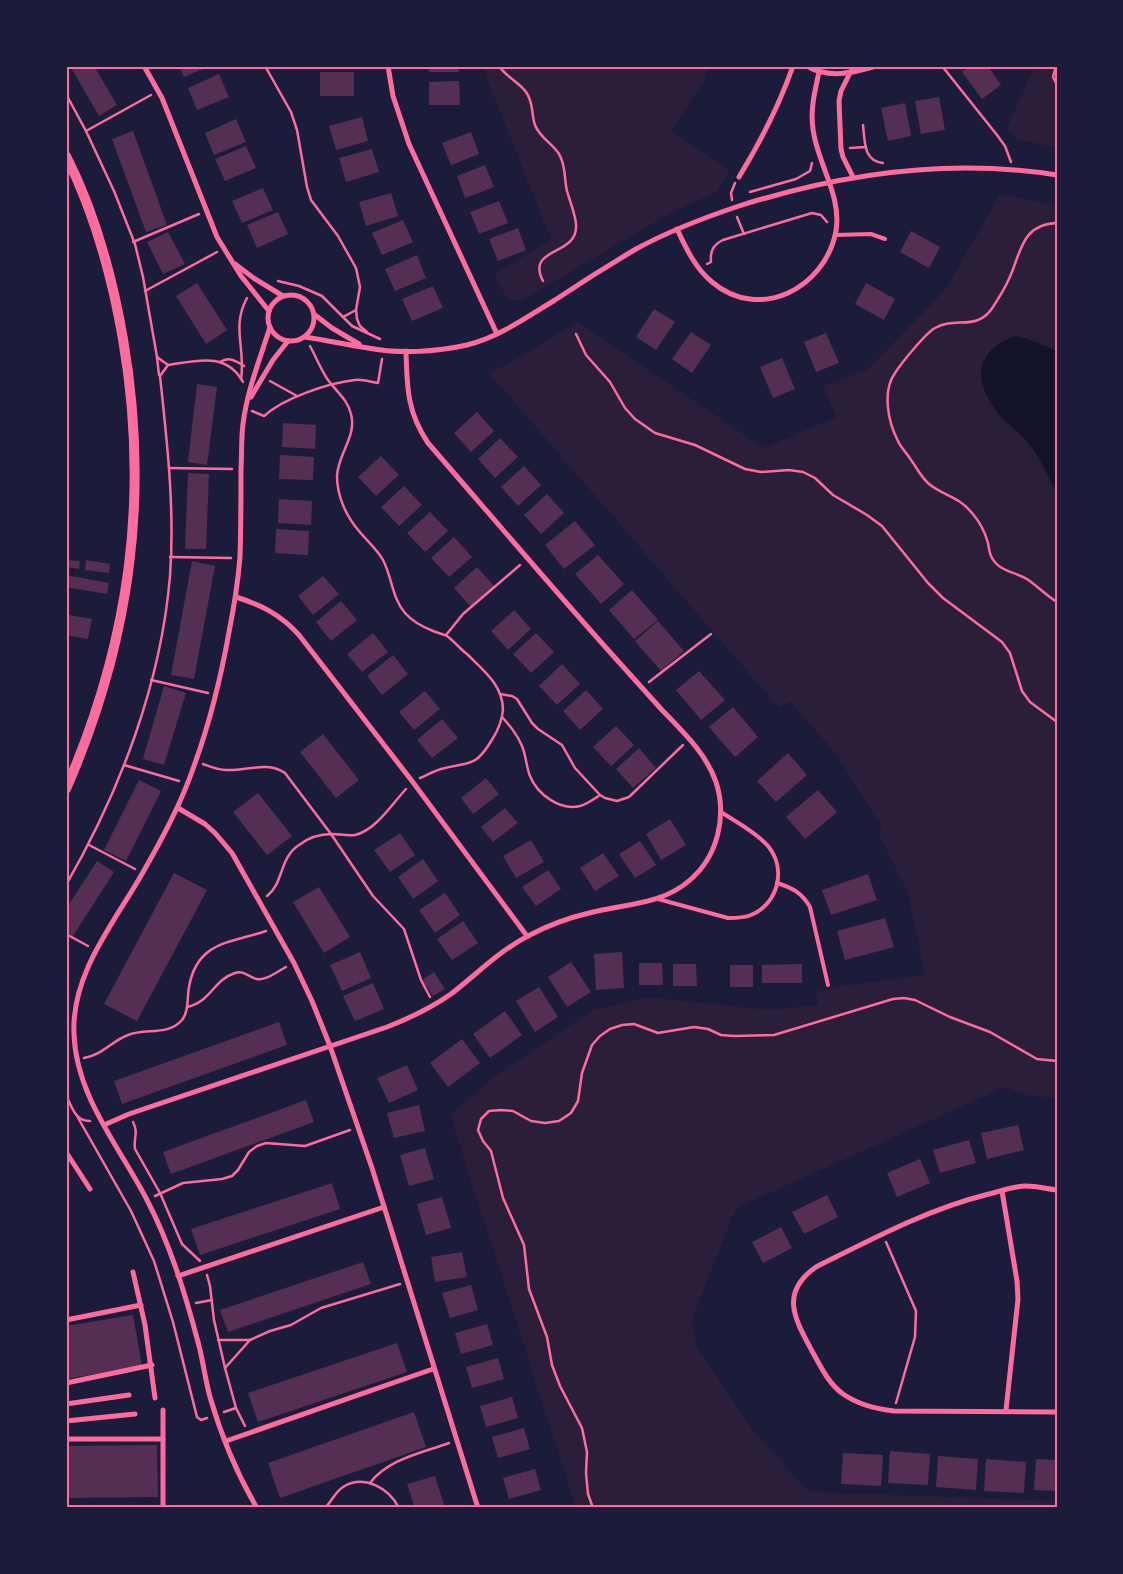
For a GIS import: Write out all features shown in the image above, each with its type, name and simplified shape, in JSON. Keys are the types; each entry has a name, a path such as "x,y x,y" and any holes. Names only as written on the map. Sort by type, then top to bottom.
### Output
{"main road":[{"path":"66,156 92,215 117,307 133,411 136,468 128,581 117,637 103,693 84,748 66,789"}],"street":[{"path":"144,66 158,91 206,211 223,248 251,290 269,311"},
{"path":"388,66 393,96 409,144 497,334"},
{"path":"739,177 784,93 792,66"},
{"path":"806,66 819,72 841,74 876,66"},
{"path":"851,71 841,90 839,101 841,149 853,177"},
{"path":"677,229 691,258 712,283 740,298 772,299 801,287 812,276 823,263 831,248 836,225 836,213 830,183 812,129 813,101 819,72"},
{"path":"305,337 369,349 406,351 468,344 497,334 515,325 604,268 652,240 714,214 764,198 853,177 904,171 1002,170 1057,175"},
{"path":"231,260 255,279 283,296"},
{"path":"292,294 307,300 313,307 315,315 311,331 305,337 294,342 280,339 274,334 268,319 269,311 277,299 283,296 292,294"},
{"path":"315,315 338,332 369,349"},
{"path":"257,1508 248,1493 216,1415 187,1305 162,1232 147,1200 99,1118 82,1082 76,1058 73,1031 76,1010 86,972 96,950 143,873 178,808 196,762 220,681 236,597 240,558 242,434 246,406 270,327"},
{"path":"246,406 273,360 288,341"},
{"path":"104,1125 129,1114 412,1017 434,1005 461,986 482,968 527,936 561,921 589,912 658,899 675,891 691,880 703,866 713,849 719,831 721,812 720,796 709,766 689,739 527,559 421,432 408,398 406,351"},
{"path":"236,597 269,609 290,625 412,782 527,936"},
{"path":"178,808 205,824 224,843 239,864 294,963 330,1046 408,1281 433,1368 478,1508"},
{"path":"66,1152 90,1189"},
{"path":"66,1165 72,1160"},
{"path":"1057,1190 1026,1186 1002,1191 945,1207 882,1234 816,1267 808,1273 796,1290 793,1311 800,1330 832,1384 848,1397 867,1406 880,1410 1057,1412"},
{"path":"1002,1191 1017,1281 1018,1298 1006,1410"},
{"path":"178,1276 384,1207"},
{"path":"132,1272 141,1305 152,1365 155,1398"},
{"path":"66,1320 141,1305"},
{"path":"66,1383 152,1365"},
{"path":"226,1442 433,1368"},
{"path":"66,1404 128,1395"},
{"path":"163,1410 163,1508"},
{"path":"66,1421 135,1414"},
{"path":"66,1439 163,1439"}],"lane":[{"path":"835,235 871,234 885,240"},
{"path":"658,899 728,918 750,916 768,903 778,883 777,863 768,846 721,812"},
{"path":"778,883 798,891 806,898 810,907 828,985"}],"path":[{"path":"265,66 291,112 297,130 311,200 338,236 356,268 360,287 356,310 357,319 360,326 372,337"},
{"path":"498,66 526,92 532,104 535,125 540,135 558,151 562,160 566,188 576,222 576,232 572,241 564,247 545,255 539,263 539,272 543,280"},
{"path":"942,66 998,135 1011,162"},
{"path":"1056,66 1054,77 1057,85"},
{"path":"86,131 158,91"},
{"path":"66,94 86,131 114,192 139,258 160,376 169,468 170,556 165,621 151,680 124,765 88,845 66,885"},
{"path":"133,242 206,211"},
{"path":"699,268 711,262 711,251 716,244 730,238 812,213 821,215 826,220 828,226 836,225"},
{"path":"1057,223 1045,223 1029,234 1020,248 1008,283 990,312 973,323 945,324 937,327 923,338 894,374 888,387 887,400 895,434 920,475 937,489 956,498 974,514 985,534 989,551 996,563 1027,579 1057,602"},
{"path":"145,291 223,248"},
{"path":"246,406 264,416 273,408 297,396 333,385 356,380 378,382 384,341 352,326 322,296 299,286 275,280"},
{"path":"243,388 241,379 243,366 240,346 241,310 251,290"},
{"path":"343,317 356,310"},
{"path":"576,334 586,355 610,382 625,408 635,419 655,433 695,446 744,469 760,472 790,470 803,472 815,478 833,495 882,526 928,583 943,598 1002,642 1010,653 1022,692 1030,702 1057,722"},
{"path":"260,902 271,893 278,881 287,856 293,849 309,839 331,834 346,836 363,832 378,820 412,782 439,770 474,762 487,748 498,730 503,710 500,694 491,678 446,636 422,626 405,613 398,604 382,559 355,526 342,503 337,474 350,441 353,424 349,406 327,378 305,337"},
{"path":"157,357 168,365 214,360 231,368 241,379"},
{"path":"160,376 168,365"},
{"path":"169,468 241,469"},
{"path":"170,556 240,558"},
{"path":"446,636 463,614 527,559"},
{"path":"642,688 711,634"},
{"path":"151,680 216,694"},
{"path":"500,694 506,694 518,699 532,723 544,734 558,741 575,768 600,795 617,801 629,797 689,739"},
{"path":"502,716 518,738 523,748 529,776 541,792 556,803 571,807 586,804 600,795"},
{"path":"196,762 223,770 268,766 280,769 290,778 373,896 404,930 421,980 434,1005"},
{"path":"124,765 188,784"},
{"path":"88,845 143,873"},
{"path":"76,1058 94,1055 129,1035 170,1028 184,1018 193,973 204,955 226,942 274,928"},
{"path":"66,934 96,950"},
{"path":"187,1007 201,1002 222,980 234,973 246,973 261,979 294,963"},
{"path":"593,1508 588,1494 587,1452 582,1428 560,1386 552,1365 547,1337 529,1288 524,1245 503,1198 491,1151 482,1141 478,1130 481,1119 489,1111 513,1111 531,1121 545,1123 559,1121 571,1113 578,1101 582,1073 592,1045 610,1029 622,1025 634,1024 658,1033 694,1027 708,1029 722,1035 774,1035 893,999 904,998 915,1000 950,1017 990,1032 1037,1059 1057,1061"},
{"path":"66,1095 131,1211 154,1261 173,1322 196,1417 201,1420 236,1408"},
{"path":"77,1116 86,1121 99,1118"},
{"path":"147,1200 184,1183 222,1179 232,1176 249,1152 257,1146 266,1143 305,1146 358,1127"},
{"path":"882,1234 916,1311 915,1337 894,1410"},
{"path":"225,1368 250,1340 270,1331 291,1326 321,1308 408,1281"},
{"path":"187,1305 212,1300"},
{"path":"218,1340 250,1340"},
{"path":"370,1483 376,1475 391,1464 457,1440"},
{"path":"326,1508 336,1493 351,1483 370,1483 381,1487 389,1493 399,1508"}],"shaded area":[{"path":"485,66 709,66 706,78 671,131 730,171 716,192 669,214 523,300 508,300 494,274 551,240 486,76"},
{"path":"1035,66 1057,66 1057,148 1016,139 1007,128"},
{"path":"1000,194 1057,206 1057,1098 1031,1096 1005,1087 736,1208 692,1319 696,1346 753,1431 810,1492 1057,1501 1057,1508 576,1508 450,1115 496,1075 593,1010 648,997 768,1010 819,1005 816,992 841,986 925,975 908,893 878,832 883,829 836,754 790,701 779,708 489,373 510,363 577,322 764,448 837,417 823,386 868,369 946,289"},
{"path":"1015,336 1028,339 1057,351 1057,492 1034,450 999,414 983,386 981,375 986,357 1002,342"}],"building":[{"path":"70,66 94,66 117,105 99,116"},
{"path":"179,66 210,66 184,77"},
{"path":"428,66 459,66 459,72 429,72"},
{"path":"970,66 988,66 1001,85 982,99 962,72"},
{"path":"320,72 354,72 354,96 320,96"},
{"path":"219,74 229,97 197,110 188,88"},
{"path":"459,81 460,105 429,105 429,82"},
{"path":"939,97 945,130 921,134 915,101"},
{"path":"905,103 911,136 888,141 881,108"},
{"path":"362,117 368,141 336,150 329,126"},
{"path":"236,119 246,142 214,155 205,133"},
{"path":"133,131 167,225 146,232 112,139"},
{"path":"471,132 479,154 451,165 442,143"},
{"path":"246,146 256,168 225,181 215,159"},
{"path":"372,149 379,172 346,182 339,158"},
{"path":"485,165 494,187 465,198 457,176"},
{"path":"263,188 273,210 242,223 232,201"},
{"path":"391,193 398,216 366,226 359,202"},
{"path":"499,201 508,223 479,234 470,212"},
{"path":"278,212 288,234 257,248 247,225"},
{"path":"403,220 413,242 382,255 372,233"},
{"path":"518,228 526,250 498,261 489,239"},
{"path":"911,231 940,247 929,268 900,252"},
{"path":"168,232 185,264 163,274 147,242"},
{"path":"417,255 426,278 395,291 385,269"},
{"path":"197,283 227,330 206,344 176,296"},
{"path":"866,283 895,299 884,320 855,304"},
{"path":"433,286 443,308 412,321 402,299"},
{"path":"654,309 675,322 656,350 636,337"},
{"path":"691,332 711,345 692,373 672,359"},
{"path":"826,333 839,363 816,372 804,342"},
{"path":"782,358 795,389 773,398 760,367"},
{"path":"197,384 217,387 207,465 188,462"},
{"path":"477,412 494,431 471,452 454,433"},
{"path":"283,423 316,425 315,449 282,447"},
{"path":"500,438 518,457 495,478 478,459"},
{"path":"280,455 314,457 313,480 279,479"},
{"path":"381,456 399,475 376,496 358,477"},
{"path":"524,466 541,485 518,506 501,487"},
{"path":"188,473 209,474 206,549 185,549"},
{"path":"404,486 422,505 399,526 381,507"},
{"path":"547,494 564,513 541,534 524,515"},
{"path":"279,499 312,501 311,525 278,523"},
{"path":"430,512 448,531 425,552 407,533"},
{"path":"575,521 595,545 564,569 545,545"},
{"path":"276,529 309,531 308,555 275,553"},
{"path":"454,537 472,557 449,577 431,558"},
{"path":"598,555 624,584 601,604 575,574"},
{"path":"66,560 80,561 79,569 66,567"},
{"path":"86,560 110,564 109,573 85,570"},
{"path":"192,561 215,566 194,679 171,675"},
{"path":"477,567 494,586 471,607 454,588"},
{"path":"66,575 109,583 107,594 66,587"},
{"path":"323,576 339,594 313,615 298,596"},
{"path":"632,590 658,620 634,639 609,610"},
{"path":"341,601 357,620 331,641 316,622"},
{"path":"514,610 531,629 508,650 491,631"},
{"path":"69,615 92,619 88,639 66,635"},
{"path":"658,621 684,651 661,671 635,641"},
{"path":"373,633 388,652 362,672 347,654"},
{"path":"536,633 554,652 531,673 513,654"},
{"path":"393,655 408,674 382,695 367,676"},
{"path":"562,664 580,684 557,705 539,686"},
{"path":"699,671 725,700 701,720 676,690"},
{"path":"164,686 186,693 164,765 143,759"},
{"path":"586,690 603,709 580,730 563,711"},
{"path":"425,691 440,709 414,730 399,712"},
{"path":"733,707 758,737 735,757 709,727"},
{"path":"442,719 458,738 432,758 417,740"},
{"path":"616,726 634,745 611,766 593,747"},
{"path":"323,734 359,780 336,798 300,752"},
{"path":"639,748 656,768 633,788 616,769"},
{"path":"788,753 807,775 776,802 757,781"},
{"path":"486,778 499,794 473,814 461,798"},
{"path":"139,780 161,791 126,861 104,850"},
{"path":"818,790 837,812 805,839 786,817"},
{"path":"258,793 292,836 267,855 233,812"},
{"path":"505,808 518,823 493,842 481,827"},
{"path":"670,819 686,845 661,860 646,834"},
{"path":"400,833 415,855 390,872 374,850"},
{"path":"531,840 544,862 516,878 503,856"},
{"path":"640,841 656,865 635,878 619,854"},
{"path":"603,853 619,876 595,891 580,868"},
{"path":"423,859 438,881 413,899 398,877"},
{"path":"97,861 114,872 73,936 66,932 66,909"},
{"path":"548,870 561,889 536,906 522,887"},
{"path":"174,873 207,890 137,1021 104,1004"},
{"path":"868,874 877,900 831,915 822,890"},
{"path":"319,887 350,937 324,953 293,902"},
{"path":"445,893 460,915 435,933 419,910"},
{"path":"885,918 894,947 845,960 837,931"},
{"path":"463,921 478,943 452,960 437,939"},
{"path":"360,952 371,978 342,991 330,965"},
{"path":"622,952 624,988 596,990 594,954"},
{"path":"571,962 591,992 567,1007 548,977"},
{"path":"639,963 662,963 663,985 639,985"},
{"path":"673,964 696,964 697,986 673,986"},
{"path":"802,964 802,983 762,983 762,965"},
{"path":"730,965 753,965 753,987 730,987"},
{"path":"434,972 445,989 433,996 422,980"},
{"path":"373,983 384,1009 355,1021 343,996"},
{"path":"539,987 558,1017 535,1032 516,1001"},
{"path":"505,1011 522,1035 490,1058 473,1034"},
{"path":"279,1022 287,1045 122,1104 114,1081"},
{"path":"462,1039 480,1063 448,1087 430,1063"},
{"path":"407,1065 418,1090 389,1103 377,1078"},
{"path":"306,1100 314,1122 171,1174 163,1152"},
{"path":"419,1105 425,1131 394,1138 387,1113"},
{"path":"1018,1125 1024,1150 987,1159 981,1133"},
{"path":"969,1140 976,1163 940,1173 933,1150"},
{"path":"425,1148 434,1179 409,1186 400,1155"},
{"path":"920,1159 930,1183 897,1197 887,1173"},
{"path":"332,1183 340,1209 200,1255 191,1229"},
{"path":"827,1195 838,1217 804,1234 792,1212"},
{"path":"442,1197 451,1228 426,1235 417,1204"},
{"path":"781,1227 792,1248 763,1263 752,1242"},
{"path":"462,1252 467,1277 435,1282 431,1257"},
{"path":"363,1262 371,1284 228,1332 220,1310"},
{"path":"471,1285 478,1310 450,1318 442,1293"},
{"path":"133,1315 142,1366 66,1379 66,1326"},
{"path":"487,1324 493,1345 461,1354 455,1333"},
{"path":"397,1343 407,1372 258,1422 248,1393"},
{"path":"498,1358 504,1379 472,1388 466,1367"},
{"path":"512,1397 518,1418 486,1427 480,1406"},
{"path":"414,1412 426,1447 280,1498 268,1463"},
{"path":"524,1428 530,1449 498,1458 492,1437"},
{"path":"157,1445 158,1497 66,1498 66,1446"},
{"path":"890,1451 930,1454 928,1485 888,1483"},
{"path":"843,1453 883,1455 881,1486 841,1484"},
{"path":"938,1456 978,1459 976,1490 936,1487"},
{"path":"986,1459 1026,1462 1024,1493 984,1491"},
{"path":"1036,1459 1057,1460 1057,1491 1034,1490"},
{"path":"535,1469 541,1490 509,1499 503,1478"},
{"path":"435,1476 445,1508 415,1508 407,1484"}]}
